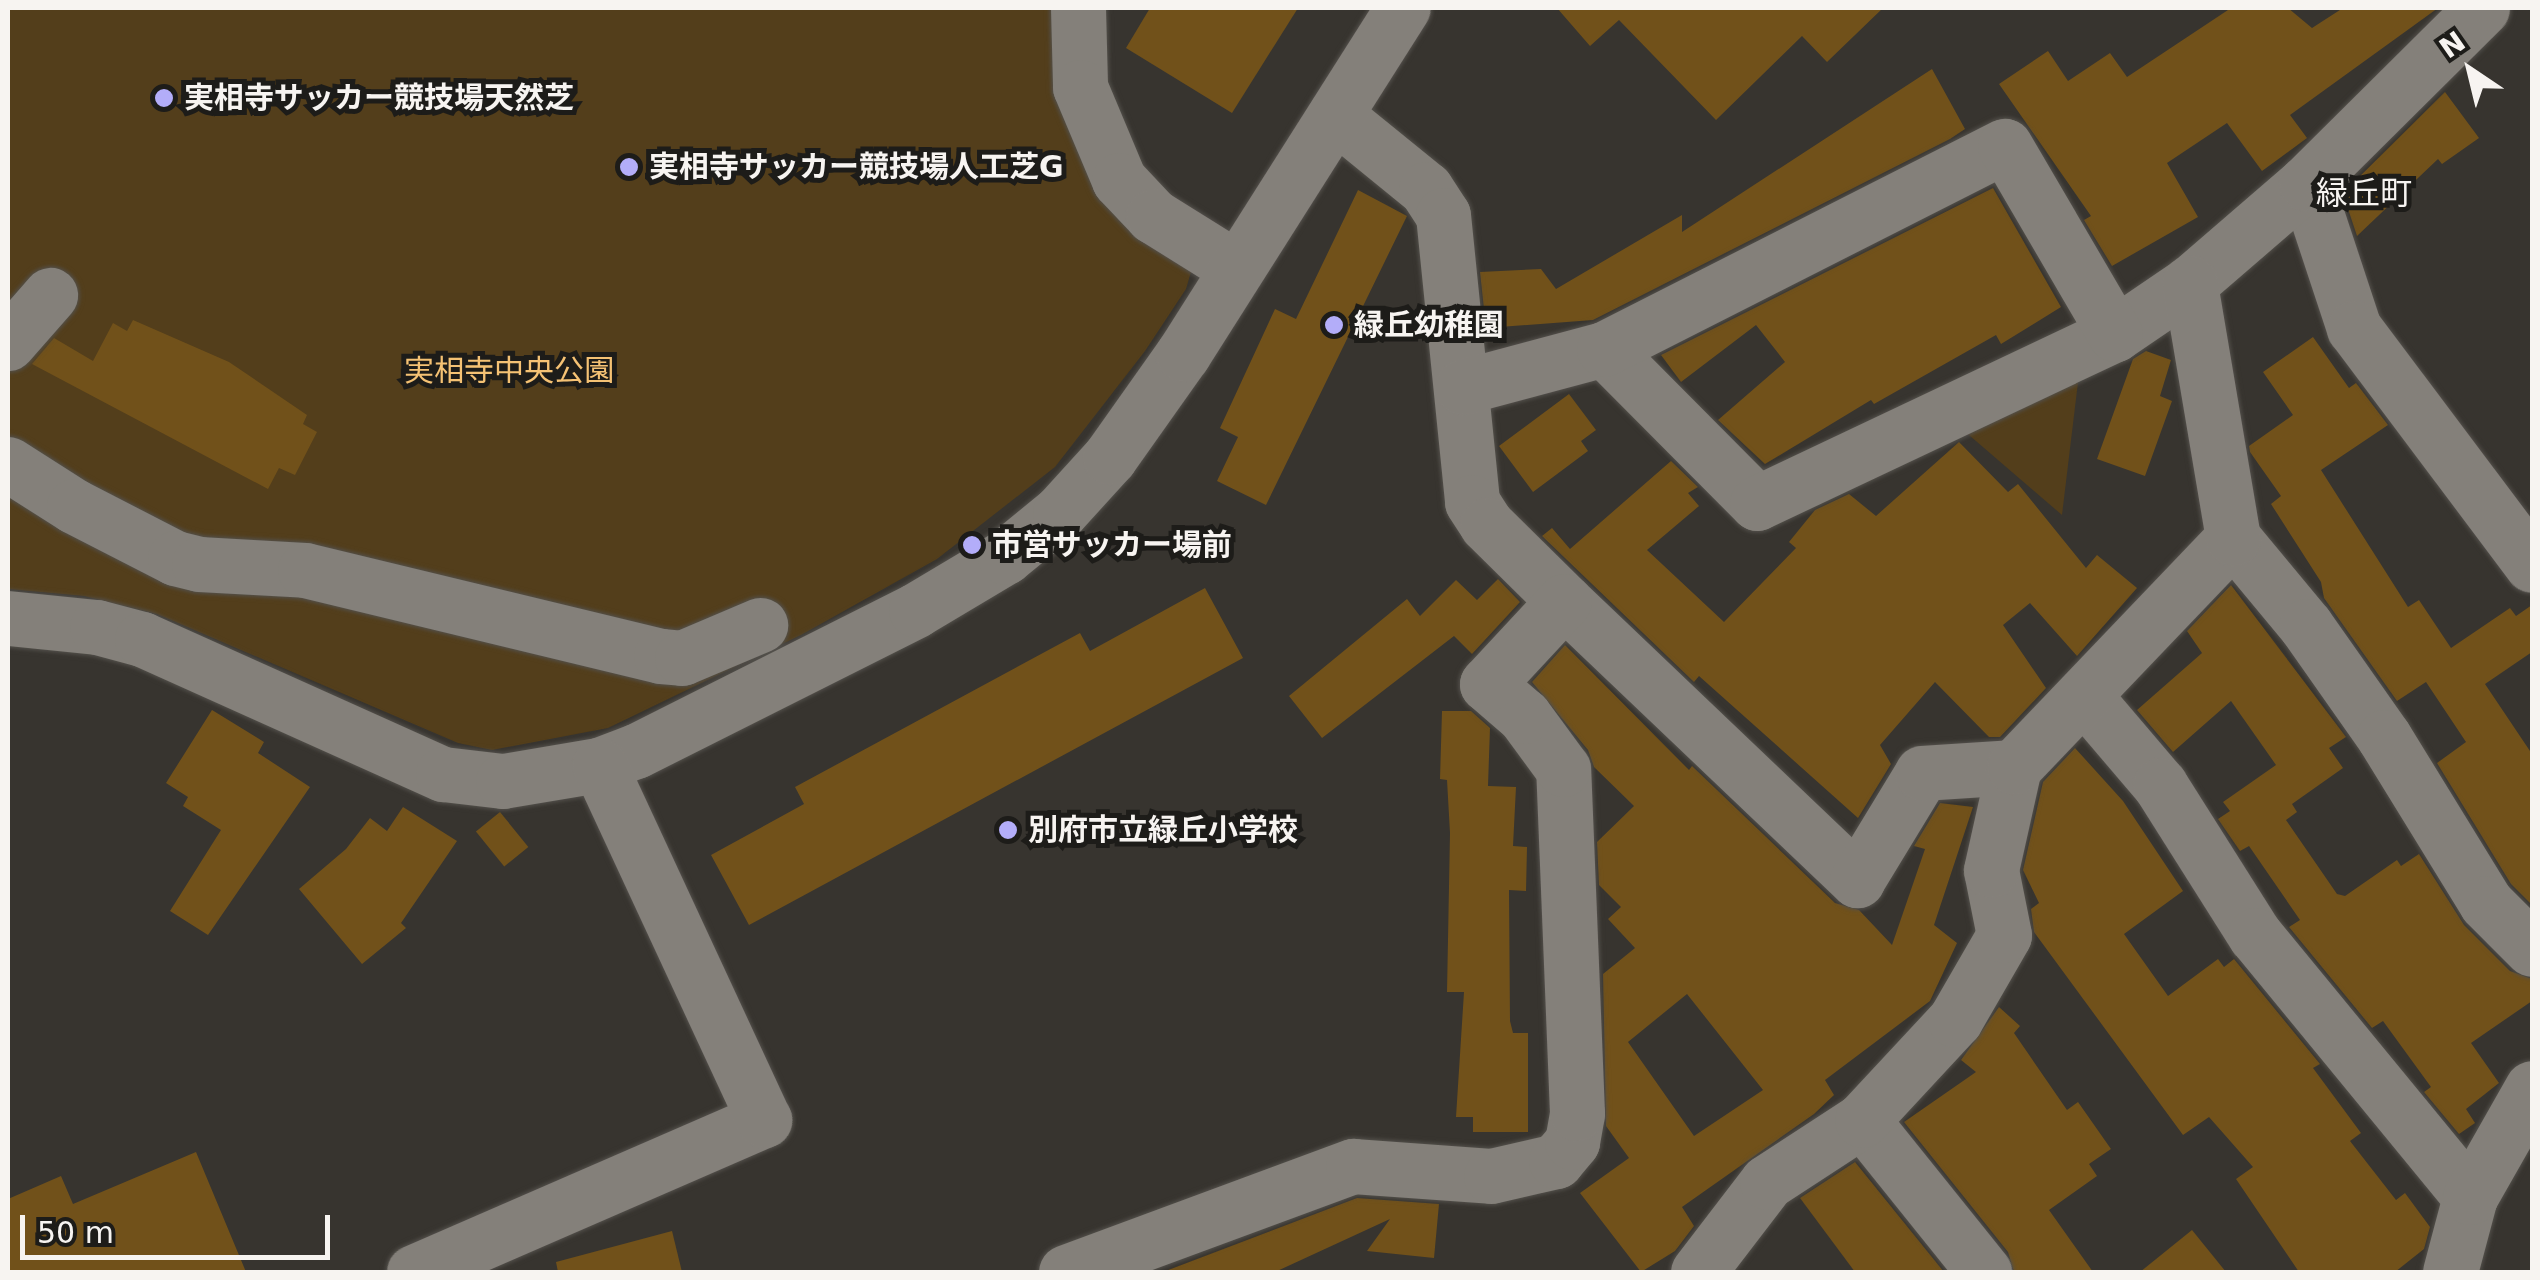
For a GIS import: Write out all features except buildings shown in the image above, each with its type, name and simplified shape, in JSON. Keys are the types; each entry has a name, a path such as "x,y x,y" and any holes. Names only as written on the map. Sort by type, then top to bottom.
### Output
{"street":[{"path":"1078,8 1080,87 1119,180 1153,216 1235,267"},
{"path":"8,618 97,627 142,639 443,774 503,781 598,765 780,680 1005,557 1060,512 1110,457 1403,8"},
{"path":"1604,349 1757,503 2114,334 2190,283 2306,183 2482,8"},
{"path":"1335,115 1426,189 1442,215 1472,502 1487,525 1564,601 1857,880 1922,773 2014,767"},
{"path":"1462,387 1604,349 2005,146 2114,334"},
{"path":"2306,183 2354,328 2532,565"},
{"path":"2190,283 2233,538 2373,722 2486,903 2532,949"},
{"path":"8,343 50,296"},
{"path":"8,464 74,506 174,558 199,564 305,570 660,656 682,658 760,625"},
{"path":"1698,1272 1767,1182 1862,1120 1956,1020 2004,935 1991,870 2014,767 2233,538"},
{"path":"1066,1272 1353,1166 1491,1176 1556,1161 1572,1142 1577,1113 1563,769 1524,716 1487,684 1564,601"},
{"path":"2085,697 2160,785 2255,935 2470,1197"},
{"path":"414,1272 764,1120 598,765"},
{"path":"2450,1272 2470,1197 2532,1088"},
{"path":"1862,1120 1984,1272"}],"green space":[{"name":"実相寺中央公園","path":"8,8 1066,8 1066,83 1193,265 1186,289 1145,351 1055,467 937,559 801,635 608,728 492,750 458,743 157,614 84,596 8,589"},
{"path":"2079,374 2062,515 1962,429"}],"place":[{"name":"実相寺サッカー競技場天然芝","path":"164,98"},
{"name":"実相寺サッカー競技場人工芝G","path":"629,167"},
{"name":"緑丘幼稚園","path":"1334,325"},
{"name":"市営サッカー場前","path":"972,545"},
{"name":"別府市立緑丘小学校","path":"1008,830"}],"district":[{"name":"緑丘町","path":"2364,193"}]}
